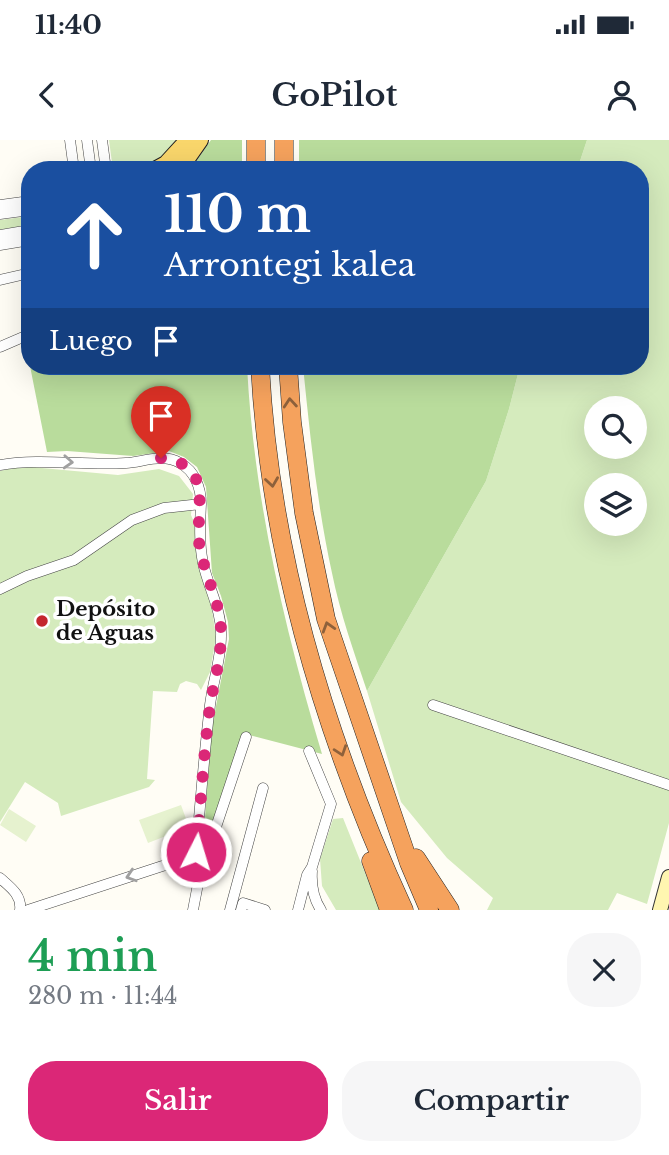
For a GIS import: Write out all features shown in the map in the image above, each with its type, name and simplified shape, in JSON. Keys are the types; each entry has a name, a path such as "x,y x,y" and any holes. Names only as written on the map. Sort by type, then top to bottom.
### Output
{"highway":[{"path":"256,140 256,161"},
{"path":"284,142 284,161"},
{"path":"261,375 271,478 294,602 318,687 369,826 404,910"},
{"path":"289,375 299,475 318,586 332,639 390,809 429,910"},
{"path":"390,809 419,863 450,910"},
{"path":"369,826 370,859 389,910"}],"main road":[{"path":"169,161 188,140"},
{"path":"185,161 200,140"},
{"path":"660,910 669,877"}],"street":[{"path":"70,140 73,161"},
{"path":"87,140 90,161"},
{"path":"102,140 105,161"},
{"path":"0,205 21,202"},
{"path":"0,214 21,211"},
{"path":"0,235 21,232"},
{"path":"0,245 21,242"},
{"path":"0,280 21,275"},
{"path":"0,347 21,338"},
{"path":"0,465 21,461 126,464 171,459 189,470 201,491 199,540 221,633 212,693 201,868 192,910"},
{"path":"0,589 27,576 74,560 132,520 164,508 201,504"},
{"path":"433,705 669,785"},
{"path":"200,858 246,737"},
{"path":"300,910 306,904 318,906 312,883 312,867 331,804 309,751"},
{"path":"230,910 263,788"},
{"path":"28,910 200,858"},
{"path":"300,910 306,875 312,867"},
{"path":"0,878 17,894 20,910"},
{"path":"240,910 243,903 265,910"}],"green space":[{"path":"109,140 176,140 156,161 112,161"},
{"path":"211,140 242,140 242,161 196,161"},
{"path":"299,140 587,140 580,161 299,161"},
{"path":"587,140 669,140 669,823 647,904 617,893 608,910 487,910 493,898 447,858 401,802 367,691 486,481 518,375 649,375 649,161 580,161"},
{"path":"21,217 21,226 0,230 0,220"},
{"path":"32,375 248,375 256,465 273,562 295,658 322,754 245,734 203,847 211,732 229,639 228,622 212,573 206,487 197,467 184,457 169,451 133,456 47,452"},
{"path":"304,375 518,375 486,481 367,691 335,588 314,470"},
{"path":"20,466 118,475 159,469 179,476 193,494 191,515 202,541 216,637 210,672 201,690 197,684 186,681 180,684 177,692 153,691 147,779 155,780 149,787 61,816 58,803 25,782 0,822 0,471"},
{"path":"181,805 189,827 148,843 139,820"},
{"path":"9,809 36,826 26,842 0,825"},
{"path":"343,818 380,910 336,910 322,886 320,859 333,819"}],"place":[{"name":"Depósito de Aguas","path":"42,621"}],"route":[{"path":"161,458 179,462 189,470 201,491 199,540 221,633 207,726 196,852"}]}
